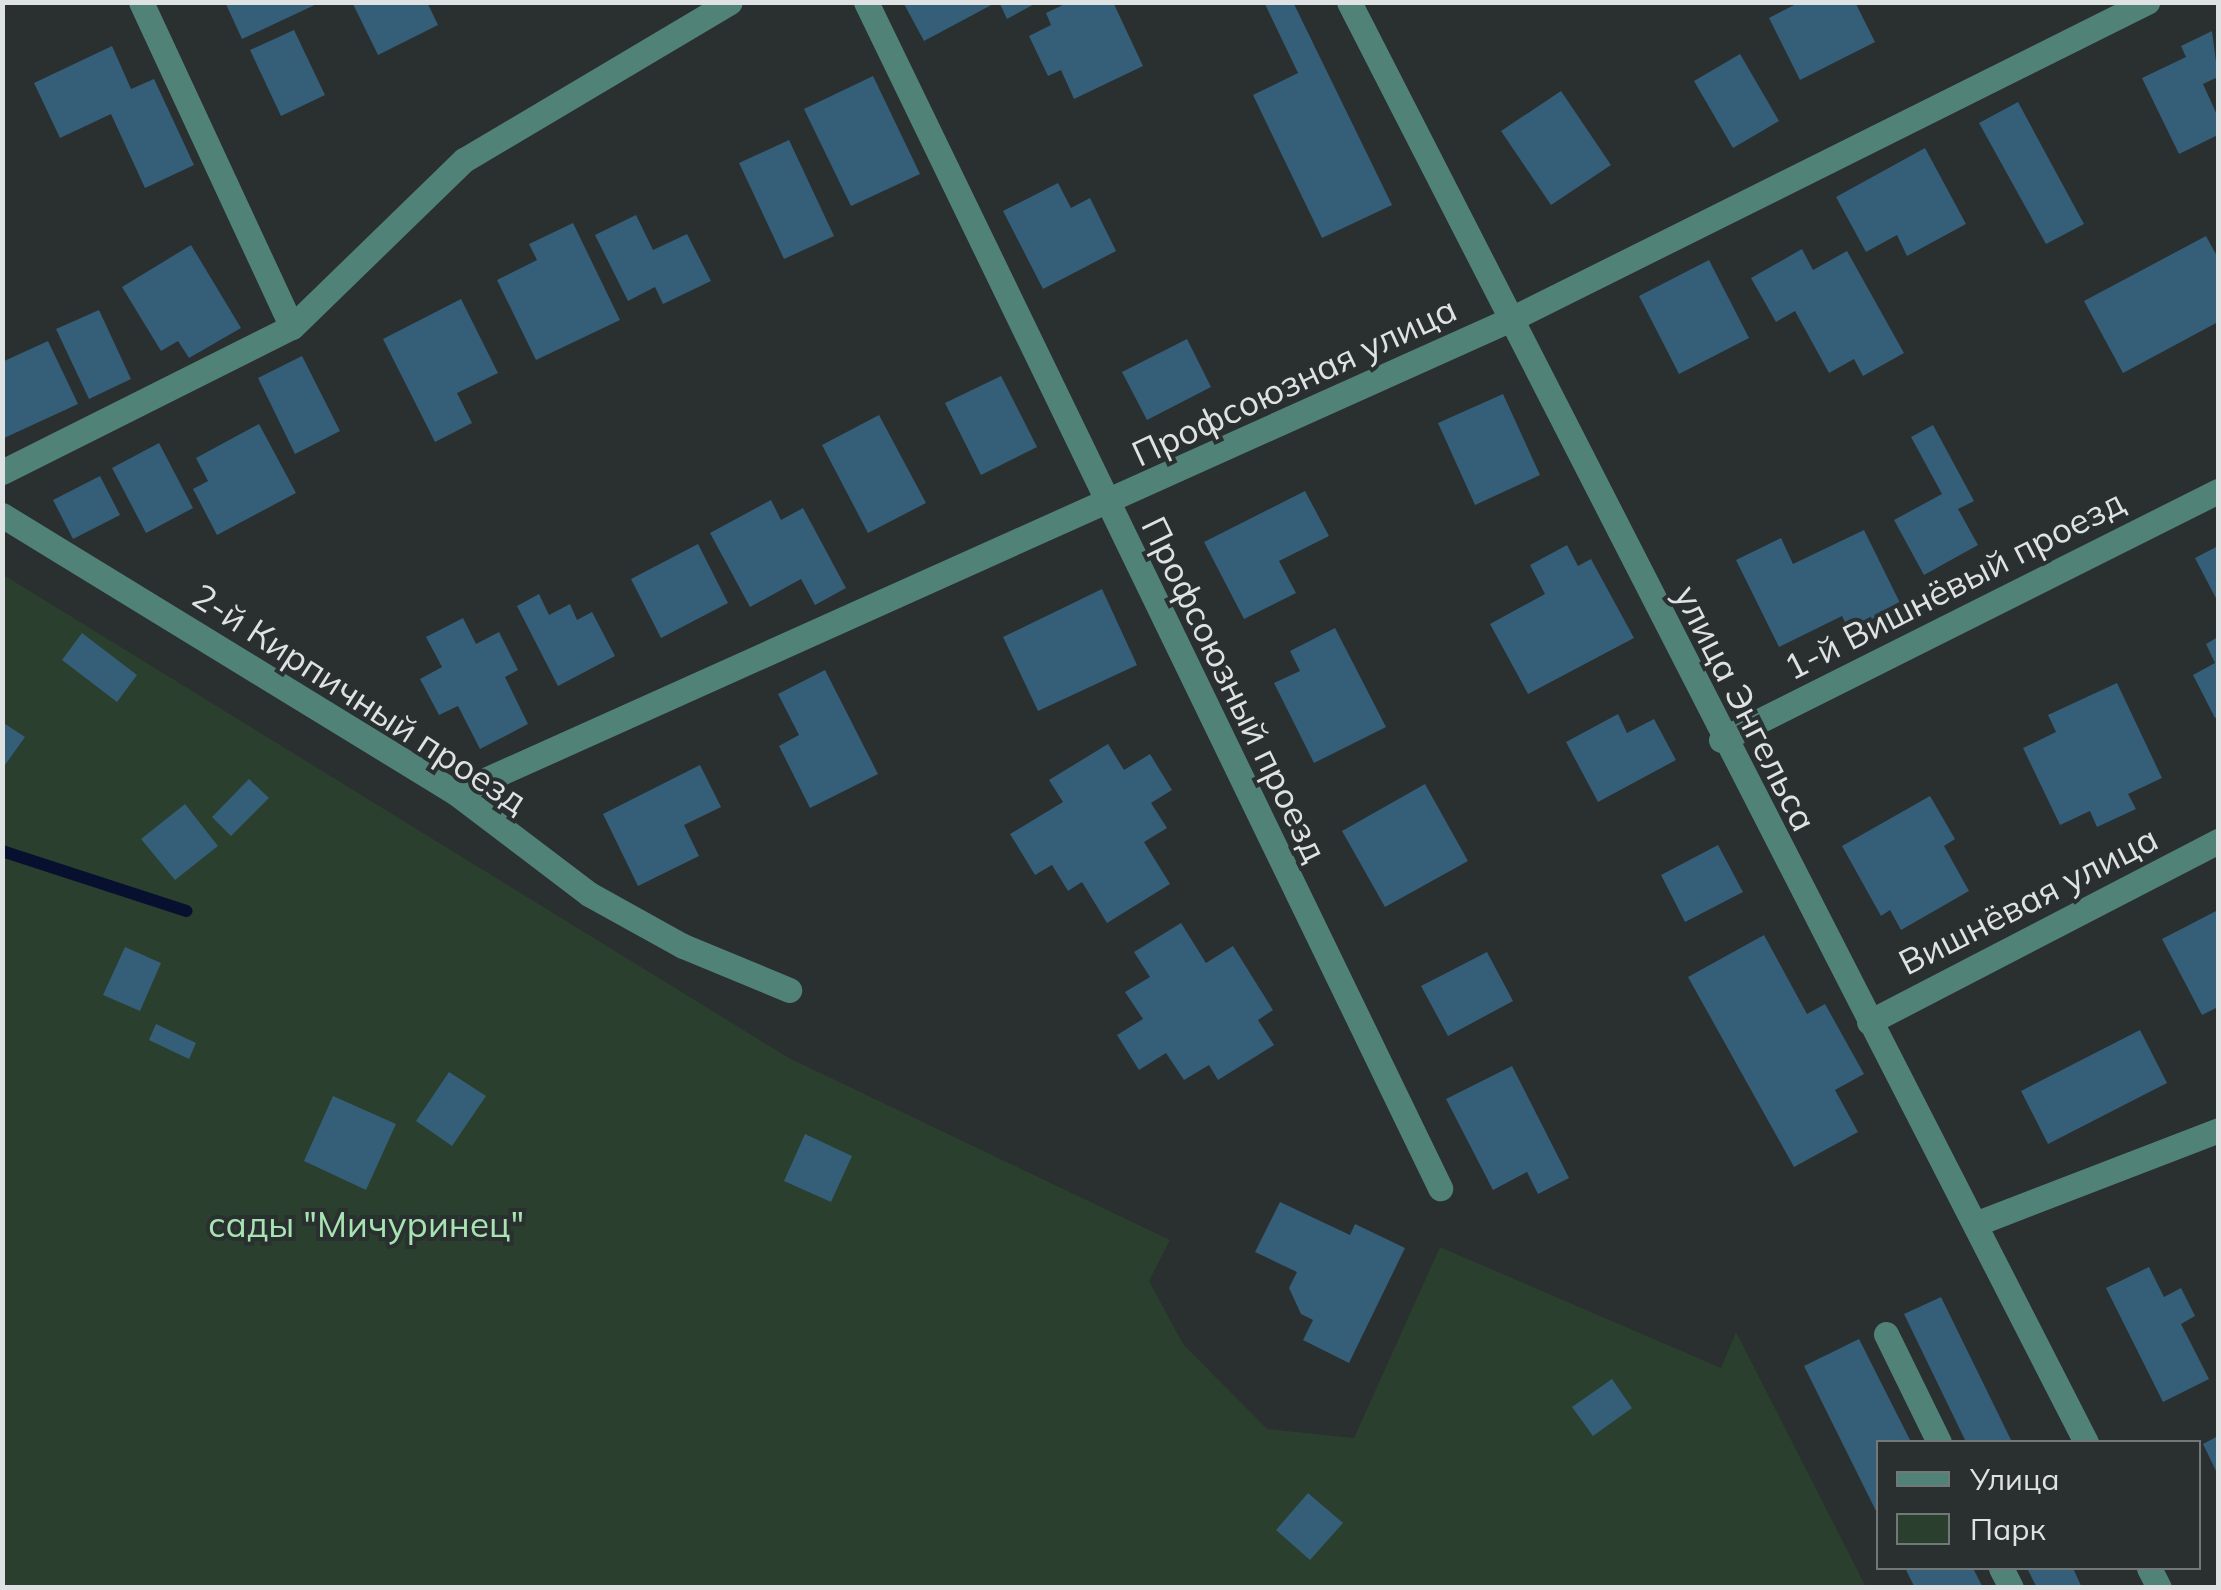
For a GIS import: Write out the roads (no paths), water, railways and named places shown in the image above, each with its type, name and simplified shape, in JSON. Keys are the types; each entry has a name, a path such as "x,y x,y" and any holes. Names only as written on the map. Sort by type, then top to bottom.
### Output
{"street":[{"path":"141,2 292,326"},
{"path":"2,472 292,326 464,160 730,2"},
{"name":"Профсоюзный проезд","path":"866,2 1440,1188"},
{"name":"улица Энгельса","path":"1349,2 1721,740 2085,1440"},
{"name":"Профсоюзная улица","path":"456,793 1107,506 1511,319 2147,2"},
{"name":"1-й Вишнёвый проезд","path":"1721,740 2218,492"},
{"name":"2-й Кирпичный проезд","path":"2,516 456,793 589,894 682,946 788,990"},
{"name":"Вишнёвая улица","path":"1869,1022 2218,841"},
{"path":"1975,1224 2218,1130"},
{"path":"1886,1334 1938,1440"}],"waterway":[{"path":"2,851 187,911"}],"park label":[{"name":"сады \"Мичуринец\"","path":"366,1224"}]}
